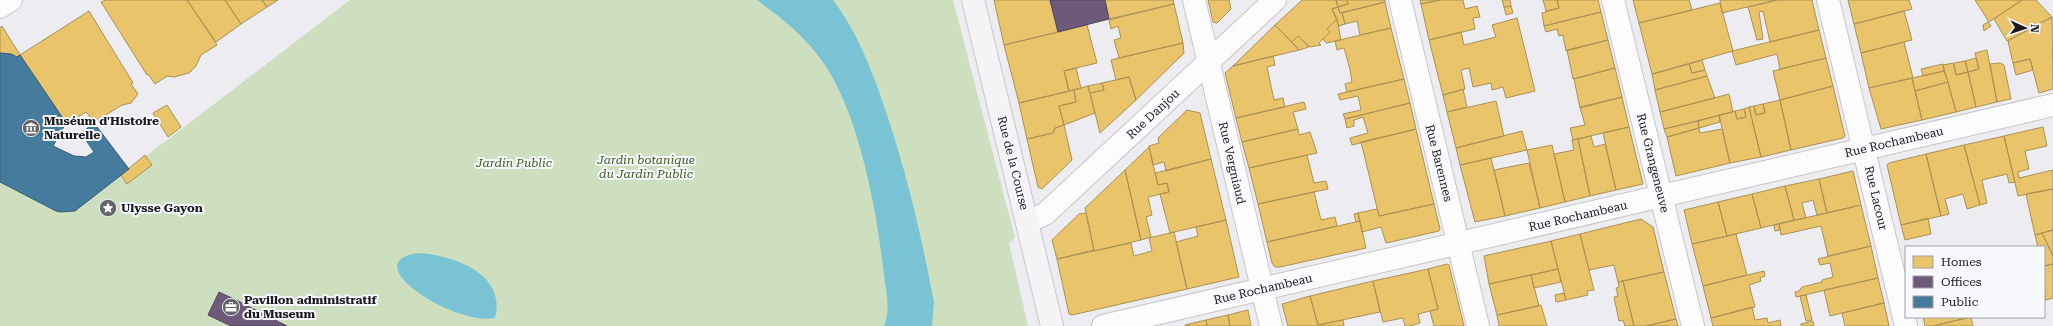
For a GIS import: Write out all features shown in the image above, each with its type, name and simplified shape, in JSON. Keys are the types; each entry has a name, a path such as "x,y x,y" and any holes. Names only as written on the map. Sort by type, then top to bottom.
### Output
{"main road":[{"name":"Rue de la Course","path":"973,0 1052,326"}],"street":[{"path":"0,7 11,0"},
{"name":"Rue Vergniaud","path":"1194,0 1271,326"},
{"name":"Rue Danjou","path":"1027,222 1046,214 1274,0"},
{"name":"Rue Barennes","path":"1400,0 1478,326"},
{"name":"Rue Grangeneuve","path":"1613,0 1693,326"},
{"name":"Rue Lacour","path":"1828,0 1906,326"},
{"name":"Rue Rochambeau","path":"1103,326 2053,105"}],"green space":[{"name":"Jardin Public","path":"350,0 953,0 1015,238 1009,243 1028,326 0,326 0,137 129,169"}],"water":[{"path":"757,0 833,0 851,28 866,58 878,89 896,142 913,203 934,302 932,326 884,326 887,314 887,300 877,223 865,166 848,111 837,87 818,55 794,30"},
{"path":"419,253 447,258 461,263 474,270 485,279 493,290 497,303 495,318 477,318 457,312 436,303 417,292 403,279 397,268 402,258"}],"building: Homes":[{"path":"106,0 187,0 217,45 201,55 196,66 189,73 174,77 167,76 155,84 148,74 147,75 101,2"},
{"path":"187,0 225,0 241,24 216,42"},
{"path":"225,0 262,0 267,7 241,24"},
{"path":"262,0 278,0 267,7"},
{"path":"994,0 1050,0 1058,32 1004,45"},
{"path":"1105,0 1173,0 1174,4 1109,19"},
{"path":"1208,0 1229,0 1231,9 1217,23 1213,22"},
{"path":"1302,0 1336,0 1338,7 1332,9 1337,19 1327,29 1330,32 1319,43 1321,45 1310,47 1298,36 1292,42 1275,25"},
{"path":"1336,0 1347,0 1348,4 1338,7"},
{"path":"1347,0 1385,0 1385,2 1340,13 1338,7 1348,4"},
{"path":"1420,0 1440,0 1421,4"},
{"path":"1440,0 1463,0 1465,9 1477,6 1480,17 1473,18 1475,29 1429,40 1421,4"},
{"path":"1502,0 1510,0 1511,6 1504,7"},
{"path":"1543,0 1557,0 1559,8 1546,11"},
{"path":"1557,0 1598,0 1601,12 1544,26 1542,13 1559,8"},
{"path":"1633,0 1689,0 1692,10 1639,23"},
{"path":"1720,0 1777,0 1722,13"},
{"path":"1777,0 1812,0 1819,30 1770,42 1763,11 1759,12 1763,39 1757,40 1748,7"},
{"path":"1848,0 1909,0 1912,9 1854,24"},
{"path":"1975,0 2022,0 1989,22"},
{"path":"2022,0 2036,0 2052,17 2007,41 1994,19"},
{"path":"1385,2 1391,28 1360,35 1357,21 1345,24 1342,13"},
{"path":"1720,3 1733,51 1652,74 1639,23"},
{"path":"1174,4 1183,43 1119,58 1114,40 1121,38 1118,26 1111,29 1109,20"},
{"path":"1511,6 1513,13 1506,15 1504,7"},
{"path":"1338,7 1340,13 1342,13 1345,24 1339,26 1332,9"},
{"path":"89,11 133,83 131,84 138,94 131,103 122,105 94,122 86,112 67,124 20,55"},
{"path":"1904,11 1912,40 1861,53 1854,24"},
{"path":"1601,12 1608,40 1566,51 1563,35 1559,36 1557,29 1546,32 1544,26"},
{"path":"2052,17 2053,89 2039,93 2030,59 2013,63 2008,41"},
{"path":"1517,18 1535,91 1506,98 1503,87 1492,90 1491,83 1473,87 1469,68 1461,70 1465,89 1443,95 1429,40 1461,32 1464,45 1496,37 1492,25"},
{"path":"1337,19 1341,40 1326,43 1323,39 1330,32 1327,29"},
{"path":"1988,22 1991,26 1984,31 1983,25"},
{"path":"1087,25 1097,63 1064,71 1069,91 1019,103 1004,45"},
{"path":"1275,25 1299,50 1233,66"},
{"path":"2,26 20,55 17,57 11,54 0,53 0,28"},
{"path":"1391,28 1404,79 1347,92 1345,84 1352,82 1350,69 1344,48 1337,50 1335,41"},
{"path":"1819,30 1826,58 1780,69 1777,54 1736,65 1732,51"},
{"path":"1298,36 1309,47 1299,50 1292,42"},
{"path":"1608,40 1615,68 1573,79 1567,50"},
{"path":"1904,42 1913,78 1869,88 1861,53"},
{"path":"1183,43 1184,53 1136,100 1129,77 1116,80 1111,60"},
{"path":"1987,50 1997,102 1976,107 1968,72 1979,69 1975,53"},
{"path":"1273,56 1275,65 1267,67 1274,100 1283,98 1285,107 1236,118 1225,73 1233,66"},
{"path":"1826,58 1833,86 1780,100 1773,71"},
{"path":"1976,58 1979,69 1968,72 1965,61"},
{"path":"2030,59 2033,70 2016,75 2013,63"},
{"path":"1702,60 1705,70 1692,73 1689,64"},
{"path":"1965,61 1968,72 1956,75 1954,63"},
{"path":"1953,63 1956,75 1968,72 1976,107 1956,112 1943,65"},
{"path":"2000,63 2004,65 2011,99 1997,102 1990,64"},
{"path":"1689,64 1692,73 1705,70 1707,76 1655,90 1652,74"},
{"path":"1943,64 1944,71 1923,76 1921,69"},
{"path":"1076,68 1081,88 1069,91 1064,71"},
{"path":"1615,68 1622,97 1580,108 1574,79"},
{"path":"1944,71 1948,82 1915,91 1912,78"},
{"path":"1707,76 1715,98 1660,112 1655,90"},
{"path":"1129,77 1136,100 1100,133 1090,93 1104,90 1102,83"},
{"path":"1912,78 1922,120 1881,129 1869,88"},
{"path":"1404,79 1410,103 1345,119 1343,114 1361,110 1358,96 1340,100 1338,94"},
{"path":"1948,82 1956,112 1922,120 1915,91"},
{"path":"1102,83 1104,90 1090,93 1088,86"},
{"path":"1088,86 1095,113 1064,125 1059,106 1076,102 1074,90"},
{"path":"1833,86 1845,136 1843,138 1791,150 1780,100"},
{"path":"1463,89 1467,107 1447,112 1443,95"},
{"path":"1074,90 1076,102 1059,106 1064,125 1055,128 1053,133 1027,139 1019,103"},
{"path":"1729,94 1733,112 1664,129 1660,112"},
{"path":"1622,97 1629,127 1573,140 1570,128 1585,125 1580,107"},
{"path":"1780,100 1791,150 1761,157 1749,107 1754,106 1756,115 1765,113 1763,104"},
{"path":"1496,101 1504,136 1456,148 1447,112"},
{"path":"1304,102 1306,109 1293,112 1298,129 1242,142 1236,118"},
{"path":"1410,103 1416,129 1352,145 1350,138 1368,133 1363,117 1354,120 1354,126 1347,128 1345,119"},
{"path":"1763,104 1765,113 1756,115 1754,106"},
{"path":"167,105 181,127 168,137 153,113"},
{"path":"1749,107 1761,157 1730,163 1719,115 1735,111 1737,119 1746,117 1744,109"},
{"path":"1744,109 1746,117 1737,119 1735,111"},
{"path":"1187,110 1200,113 1211,159 1166,171 1164,162 1153,165 1149,146 1159,143 1158,138"},
{"path":"1719,115 1720,122 1699,128 1698,121"},
{"path":"1698,121 1699,128 1667,137 1664,129"},
{"path":"1064,125 1072,160 1042,189 1038,187 1027,139 1053,133 1055,128"},
{"path":"1629,127 1643,184 1616,190 1603,133"},
{"path":"2043,127 2047,146 2025,151 2029,169 2018,172 2019,178 2053,170 2053,189 2018,196 2004,136"},
{"path":"1699,128 1700,133 1722,129 1730,163 1676,176 1667,137"},
{"path":"1298,129 1299,135 1310,132 1317,153 1249,168 1242,142"},
{"path":"1416,129 1434,204 1379,216 1361,142"},
{"path":"1522,131 1527,150 1460,165 1456,148"},
{"path":"1591,136 1594,147 1605,144 1616,190 1590,196 1578,139"},
{"path":"2004,136 2015,182 2009,183 2007,174 1982,180 1987,203 1980,205 1964,145"},
{"path":"1578,139 1590,196 1565,202 1554,154 1574,150 1572,140"},
{"path":"1552,145 1565,202 1540,208 1527,150"},
{"path":"1964,145 1980,205 1967,209 1963,194 1945,199 1949,214 1941,216 1926,154"},
{"path":"1149,147 1158,185 1167,183 1169,192 1148,197 1152,215 1146,217 1151,237 1141,240 1125,170"},
{"path":"1926,154 1941,216 1901,225 1887,165 1889,163"},
{"path":"145,155 152,165 127,184 121,175"},
{"path":"1307,155 1314,183 1326,181 1328,189 1258,204 1249,168"},
{"path":"1491,158 1505,216 1475,222 1460,165"},
{"path":"1211,159 1226,220 1170,233 1160,194 1169,192 1167,183 1158,185 1155,173"},
{"path":"1529,163 1540,208 1505,216 1494,170"},
{"path":"1125,170 1141,240 1094,251 1085,208"},
{"path":"1853,171 1861,205 1827,213 1819,179"},
{"path":"1819,179 1827,213 1817,215 1813,200 1802,203 1806,218 1794,220 1785,186"},
{"path":"1785,186 1794,220 1761,228 1752,194"},
{"path":"2053,189 2053,230 2035,235 2026,194"},
{"path":"1314,192 1321,220 1335,217 1337,226 1267,242 1258,204"},
{"path":"1752,194 1761,228 1727,236 1718,202"},
{"path":"1718,202 1727,236 1692,244 1684,210"},
{"path":"1434,204 1440,229 1439,231 1386,243 1381,227 1362,232 1358,213 1377,209 1379,216"},
{"path":"1861,205 1871,246 1828,256 1821,226 1781,235 1779,224"},
{"path":"1086,213 1094,250 1057,259 1052,240 1079,214"},
{"path":"1358,213 1360,221 1356,222 1354,214"},
{"path":"1928,218 1931,234 1905,240 1901,225"},
{"path":"1641,219 1653,227 1664,272 1618,282 1614,265 1589,270 1580,234"},
{"path":"1226,220 1239,277 1187,289 1176,242 1198,236 1196,227"},
{"path":"1360,221 1366,248 1280,267 1275,267 1272,263 1267,242"},
{"path":"1779,224 1780,230 1775,231 1774,225"},
{"path":"2053,230 2053,256 2042,233"},
{"path":"1174,232 1187,289 1072,315 1069,314 1057,259 1131,243 1134,256 1152,251 1149,238"},
{"path":"2042,233 2053,256 2053,264 2045,266 2045,246 2038,246 2035,235"},
{"path":"1580,234 1594,290 1587,291 1588,295 1566,300 1551,241"},
{"path":"1736,234 1747,275 1703,286 1692,244"},
{"path":"1551,241 1558,269 1489,284 1484,256"},
{"path":"1871,246 1878,278 1796,297 1795,292 1799,291 1802,287 1822,282 1822,280 1833,277 1830,263 1820,265 1818,259"},
{"path":"1447,264 1449,265 1464,326 1434,326 1430,311 1438,309 1428,269"},
{"path":"2053,264 2053,298 2046,300 2045,296 2045,266"},
{"path":"1428,269 1438,309 1418,314 1420,323 1410,326 1405,326 1403,318 1383,322 1373,281"},
{"path":"1558,269 1561,282 1534,288 1531,275"},
{"path":"1764,271 1765,276 1760,278 1761,281 1749,285 1755,307 1711,318 1703,286"},
{"path":"1664,272 1676,319 1646,326 1634,326 1623,281"},
{"path":"1531,275 1539,306 1497,315 1489,284"},
{"path":"1878,278 1884,303 1830,316 1824,290"},
{"path":"1373,281 1380,312 1318,325 1310,296"},
{"path":"1623,281 1634,326 1625,326 1623,320 1619,321 1614,297 1618,296 1616,288 1619,287 1618,282"},
{"path":"1564,293 1566,300 1556,302 1555,295"},
{"path":"1806,295 1812,320 1806,321 1800,296"},
{"path":"1310,296 1318,325 1343,320 1344,326 1288,326 1282,304"},
{"path":"1884,303 1889,326 1845,326 1842,313"},
{"path":"1541,305 1547,326 1499,326 1497,315"},
{"path":"1752,307 1755,320 1767,318 1768,323 1780,320 1781,326 1713,326 1711,318"},
{"path":"1248,310 1251,326 1230,326 1228,315"},
{"path":"1228,315 1230,326 1207,326 1206,320"},
{"path":"1923,318 1967,318 1933,326 1925,326"},
{"path":"1971,318 1973,326 1933,326"},
{"path":"1676,319 1678,326 1646,326"},
{"path":"1206,320 1207,326 1185,326 1185,325"},
{"path":"1813,321 1814,326 1801,326 1801,324"}],"building: Offices":[{"path":"1050,0 1105,0 1109,19 1058,32"},
{"name":"Pavillon administratif du Museum","path":"219,292 287,326 231,326 208,315"}],"building: Public":[{"name":"Muséum d'Histoire Naturelle","path":"0,53 11,54 17,57 20,55 66,123 53,146 74,156 86,157 94,152 81,133 94,123 129,169 75,211 56,211 0,182"}],"place":[{"name":"Muséum d'Histoire Naturelle","path":"31,128"},
{"name":"Ulysse Gayon","path":"108,208"},
{"name":"Pavillon administratif du Museum","path":"231,307"}],"park label":[{"name":"Jardin botanique du Jardin Public","path":"646,167"}]}
